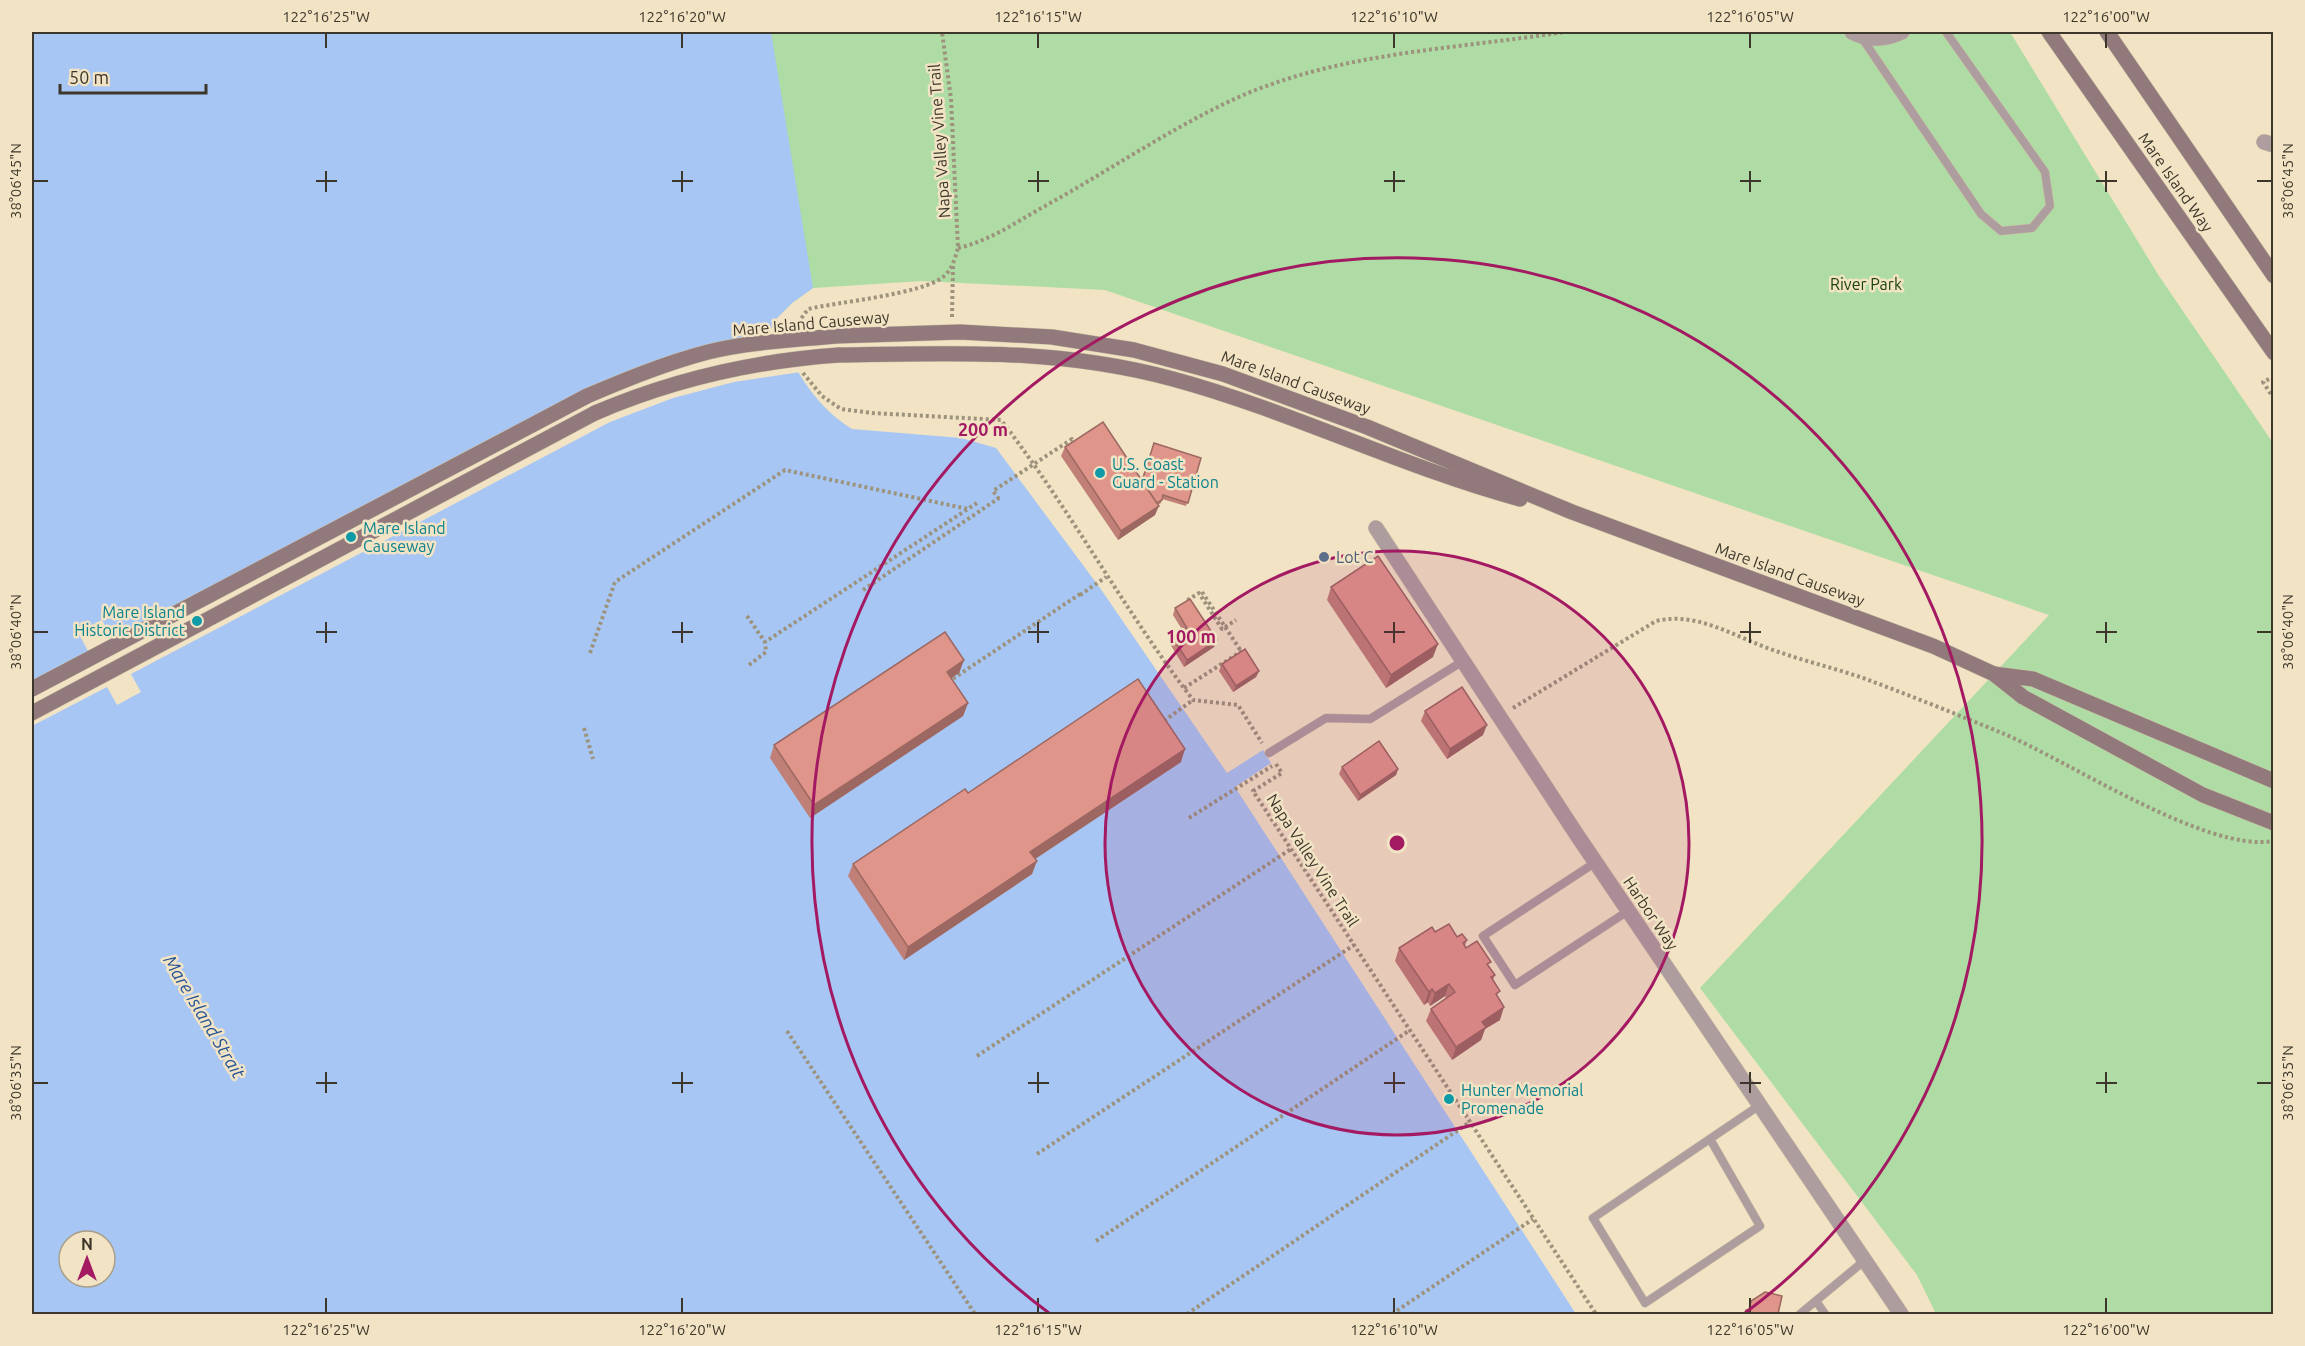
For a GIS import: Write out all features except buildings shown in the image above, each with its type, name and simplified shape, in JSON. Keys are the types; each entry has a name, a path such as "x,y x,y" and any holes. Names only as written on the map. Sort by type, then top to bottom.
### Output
{"main road":[{"name":"Mare Island Way","path":"2049,32 2274,353"},
{"name":"Mare Island Way","path":"2107,32 2274,276"},
{"name":"Mare Island Causeway","path":"32,689 587,396 646,371 709,352 741,346 836,336 951,332 1052,337 1178,360 1367,427 1572,512 1915,639 1994,674 2023,697 2203,795 2274,823"},
{"name":"Mare Island Causeway","path":"32,713 595,413 653,389 715,372 777,361 839,355 1005,353 1126,369 1217,393 1459,481 1572,512"},
{"name":"Mare Island Causeway","path":"1994,674 2033,678 2274,781"}],"street":[{"path":"1857,34 1881,39 1902,32"},
{"name":"Harbor Way","path":"1376,528 1628,911 1901,1314"}],"lane":[{"path":"1857,34 1982,214 2001,231 2032,228 2050,206 2045,172 1946,32"},
{"path":"1269,753 1326,718 1370,719 1463,661"},
{"path":"1596,862 1483,936 1515,985 1628,911"},
{"path":"1710,1139 1760,1226 1645,1303 1593,1218 1710,1139 1760,1106"},
{"path":"1800,1314 1864,1261"},
{"path":"1816,1301 1825,1314"}],"path":[{"name":"Napa Valley Vine Trail","path":"942,32 951,99 958,248 982,241 1095,178 1193,119 1243,95 1297,77 1351,63 1431,48 1491,43 1564,32"},
{"path":"951,332 953,264"},
{"path":"2269,379 2263,382 2274,399"},
{"path":"841,409 872,413 1001,420 1035,463 1106,577 1193,700"},
{"path":"863,590 999,499 993,491 1072,439 1077,446"},
{"path":"590,653 615,582 785,470 968,509"},
{"path":"765,642 977,503"},
{"path":"946,684 1106,577"},
{"path":"1202,592 1224,628"},
{"path":"1191,609 1186,601 1199,593 1247,660"},
{"path":"1072,600 1080,594"},
{"path":"747,616 765,642 766,652 749,665"},
{"path":"1499,716 1656,621 1674,617 1698,620 1775,651 1862,678 2004,734 2168,816 2215,833 2260,843 2274,840"},
{"path":"1224,628 1236,620"},
{"path":"1184,688 1242,651"},
{"path":"1156,726 1193,700 1238,705 1276,764 1189,818"},
{"path":"584,728 593,759"},
{"name":"Napa Valley Vine Trail","path":"1276,764 1282,773 1253,791 1596,1314"},
{"path":"976,1056 1291,849"},
{"path":"1037,1154 1354,945"},
{"path":"787,1030 975,1314"},
{"path":"1096,1241 1410,1030"},
{"path":"1187,1314 1470,1122"},
{"path":"1392,1314 1533,1219"}],"green space":[{"name":"River Park","path":"657,32 2010,32 2159,276 2273,443 2273,1314 1936,1314 1917,1275 1700,988 2049,615 1105,290 922,281 813,288 792,303 772,323 806,388 838,421 633,218"}],"water":[{"name":"Mare Island Strait","path":"32,32 771,32 813,288 792,303 772,323 804,382 837,419 852,429 961,438 996,448 1100,588 1227,773 1263,750 1271,763 1235,787 1576,1314 32,1314"}],"pier":[{"name":"Mare Island Causeway","path":"777,326 801,372 734,382 673,398 610,422 131,674 141,692 117,705 107,687 32,726 32,684 89,653 78,632 102,620 113,641 663,360"}],"place":[{"name":"U.S. Coast Guard - Station","path":"1100,473"},
{"name":"Mare Island Causeway","path":"351,537"},
{"name":"Lot C","path":"1324,557"},
{"name":"Mare Island Historic District","path":"197,621"},
{"name":"Hunter Memorial Promenade","path":"1449,1099"}]}
